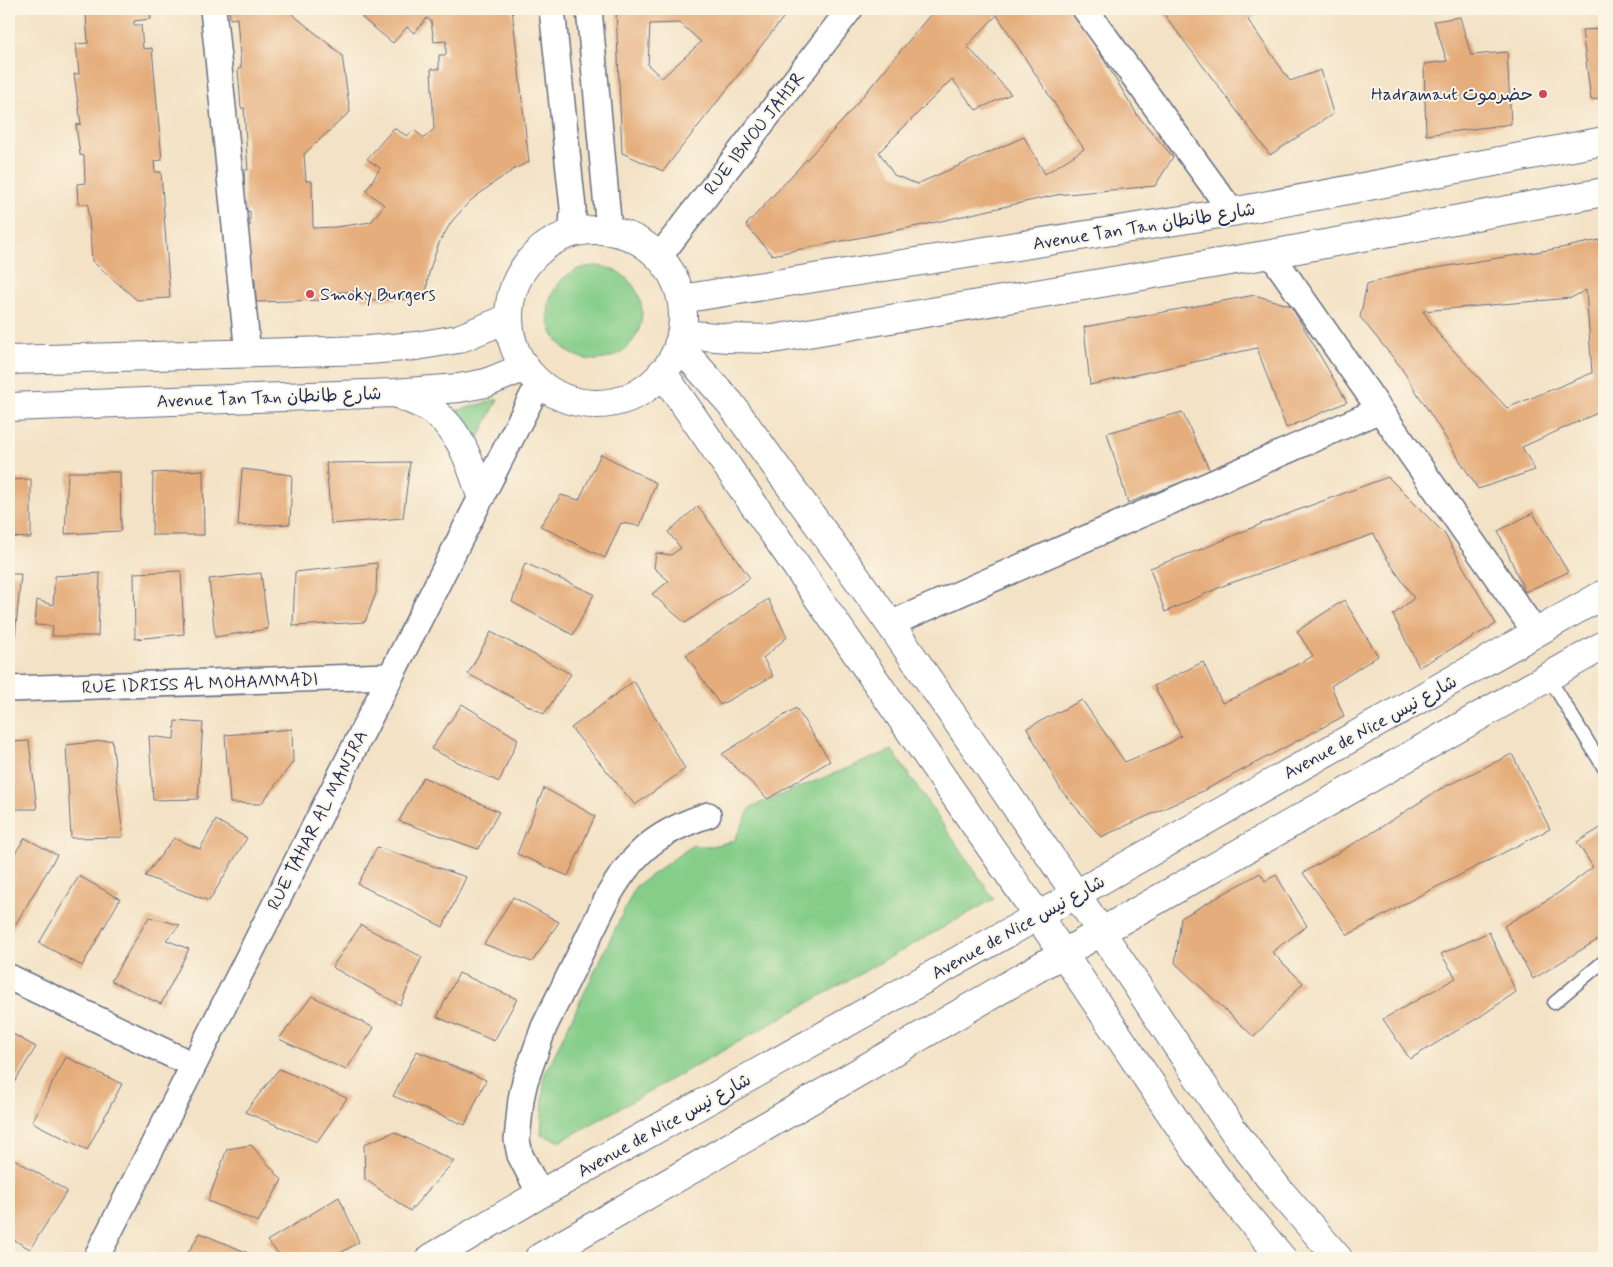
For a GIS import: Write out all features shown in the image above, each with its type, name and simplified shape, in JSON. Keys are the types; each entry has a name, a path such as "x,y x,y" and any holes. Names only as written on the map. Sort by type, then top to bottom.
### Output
{"main road":[{"name":"Avenue Tan Tan شارع طانطان","path":"681,299 1232,212 1604,141"},
{"path":"680,339 773,339 1271,254 1604,192"},
{"path":"590,230 609,231 623,234 636,240 659,257 676,284 681,299 683,316 680,339 672,359 662,372 636,394 620,400 603,403 569,400 553,392 532,375 516,352 509,318 511,299 516,281 526,265 554,241 590,230"},
{"path":"9,360 368,350 416,346 458,339 509,318"},
{"path":"680,339 749,428 890,624 1076,894 1235,1133 1279,1190 1338,1258"},
{"path":"662,372 1038,916 1196,1151 1282,1258"},
{"name":"Avenue Tan Tan شارع طانطان","path":"9,407 394,393 476,385 532,375"},
{"path":"394,393 427,407 440,416 453,430 462,445 481,496"},
{"name":"Avenue de Nice شارع نيس","path":"430,1258 540,1194 1038,916 1604,594"},
{"path":"539,1258 1101,932 1604,645"}],"street":[{"path":"212,9 248,354"},
{"path":"552,9 573,208 572,234"},
{"path":"589,9 609,231"},
{"name":"RUE IBNOU JAHIR","path":"659,257 850,9"},
{"path":"1085,9 1232,212"},
{"path":"1271,254 1536,633"},
{"name":"RUE TAHAR AL MANJRA","path":"96,1258 481,496 532,375"},
{"path":"890,624 1380,410"},
{"name":"RUE IDRISS AL MOHAMMADI","path":"9,689 390,676"},
{"path":"540,1194 520,1155 517,1140 521,1099 525,1081 544,1027 620,876 645,847 660,836 682,824 708,815"},
{"path":"9,977 193,1065"}],"lane":[{"path":"1549,678 1604,768"},
{"path":"1554,1003 1604,961"}],"green space":[{"path":"595,266 613,270 628,280 638,295 642,313 638,331 628,346 613,356 595,360 577,356 562,346 552,331 548,313 552,295 562,280 577,270"},
{"path":"498,399 476,443 449,413"},
{"path":"892,750 994,899 561,1141 541,1135 544,1076 636,886 693,845 707,847 734,841 751,807"}],"building":[{"path":"93,9 150,9 151,19 134,21 134,25 141,25 143,49 152,48 162,160 154,161 155,172 161,172 170,298 137,300 92,261 88,204 78,204 77,184 85,183 84,156 80,155 76,125 81,124 74,74 79,74 76,44 88,43 86,14"},
{"path":"229,9 292,9 292,14 342,55 350,112 304,154 306,181 312,181 313,228 371,222 384,205 366,191 380,168 367,159 394,128 407,136 414,130 424,138 434,129 431,69 439,69 439,55 446,55 446,41 434,42 431,21 427,18 414,33 407,27 393,43 362,18 368,9 512,9 529,162 516,168 470,201 452,221 439,243 431,266 426,299 361,300 361,291 324,293 324,300 256,302 255,277 247,277 246,226 250,226 250,211 245,212 244,170 248,170 244,108 241,108 238,69 241,68 237,18 230,19"},
{"path":"616,9 790,9 663,171 622,153","holes":["680,23 701,42 662,78 648,65 650,24"]},
{"path":"935,9 1073,9 1138,116 1173,157 1155,186 1056,195 923,225 772,255 746,225 844,119","holes":["997,15 1084,149 1045,174 1024,137 917,184 894,175 879,152 952,79 976,110 1011,94 967,46"]},
{"path":"1160,9 1260,9 1248,20 1290,81 1321,70 1333,114 1270,155"},
{"path":"1460,17 1471,55 1507,52 1511,124 1426,135 1424,64 1447,61 1434,21"},
{"path":"1604,29 1604,98 1591,100 1582,30"},
{"path":"1604,239 1604,410 1522,447 1535,470 1478,489 1400,366 1360,317 1367,284 1410,272 1561,248","holes":["1586,290 1592,373 1507,408 1441,337 1423,311 1571,298"]},
{"path":"1255,295 1291,306 1347,402 1286,428 1257,348 1090,385 1084,327"},
{"path":"1182,412 1210,471 1128,503 1107,433"},
{"path":"601,454 656,483 640,526 621,523 605,558 540,526 561,495 579,500"},
{"path":"410,462 403,518 331,524 326,463"},
{"path":"242,469 292,475 290,524 238,526"},
{"path":"203,470 204,535 152,535 153,473"},
{"path":"68,472 120,472 121,531 65,534"},
{"path":"1388,477 1444,533 1496,624 1419,667 1393,615 1414,598 1387,559 1374,534 1225,585 1165,612 1150,568 1207,547 1263,523"},
{"path":"31,479 31,538 9,537 9,480"},
{"path":"698,506 750,578 685,623 652,594 669,581 654,568 656,553 671,555 681,548 668,532"},
{"path":"1533,513 1568,572 1525,592 1498,531"},
{"path":"377,563 376,593 365,622 293,626 295,572"},
{"path":"525,563 594,594 573,635 512,602"},
{"path":"181,571 184,634 135,639 134,573"},
{"path":"100,573 98,636 52,636 53,626 35,625 37,600 53,605 55,576"},
{"path":"261,573 268,629 215,637 209,579"},
{"path":"9,574 21,574 15,637 9,637"},
{"path":"768,599 787,637 763,658 773,676 720,705 686,655"},
{"path":"1344,600 1378,656 1331,686 1344,716 1203,791 1101,837 1061,790 1027,728 1082,700 1125,762 1170,743 1181,736 1154,686 1203,662 1222,703 1238,696 1313,656 1297,631"},
{"path":"491,632 571,674 544,714 468,674"},
{"path":"634,681 685,769 635,805 571,728"},
{"path":"462,704 518,739 499,782 431,749"},
{"path":"796,708 830,761 768,799 722,754"},
{"path":"175,721 203,723 198,799 153,800 149,736 174,739"},
{"path":"292,729 293,762 261,804 230,803 225,735"},
{"path":"112,740 123,837 71,838 66,745"},
{"path":"29,741 37,809 9,809 9,742"},
{"path":"1512,754 1550,829 1415,898 1348,935 1303,873 1375,831 1440,789"},
{"path":"423,777 499,812 478,849 399,821"},
{"path":"544,788 595,816 568,876 517,854"},
{"path":"216,820 247,838 209,901 145,876 174,838 200,849"},
{"path":"1604,826 1604,936 1533,979 1504,926 1560,892 1593,867 1577,842"},
{"path":"25,838 57,855 12,930 9,927 9,855 13,856"},
{"path":"377,847 466,877 443,927 358,884"},
{"path":"1260,873 1265,881 1276,875 1307,926 1272,952 1303,983 1254,1037 1175,963 1181,918"},
{"path":"79,876 120,899 82,966 39,943"},
{"path":"513,897 559,922 532,962 484,944"},
{"path":"149,917 180,925 166,940 189,949 161,1004 111,981"},
{"path":"361,925 422,957 400,1005 332,967"},
{"path":"1489,932 1516,992 1481,1016 1410,1059 1383,1019 1456,978 1441,954"},
{"path":"459,973 517,999 494,1041 437,1017"},
{"path":"312,996 374,1028 346,1070 279,1039"},
{"path":"9,1032 36,1047 9,1091"},
{"path":"417,1051 486,1080 465,1125 393,1096"},
{"path":"66,1057 122,1084 87,1150 32,1122"},
{"path":"279,1069 347,1098 317,1142 245,1112"},
{"path":"394,1132 454,1161 410,1211 365,1179 364,1144"},
{"path":"251,1145 282,1180 258,1222 208,1201 227,1149"},
{"path":"11,1157 67,1191 30,1249 9,1237 9,1161"},
{"path":"339,1197 359,1242 332,1258 283,1258 267,1241"},
{"path":"200,1233 260,1258 185,1258"}],"place":[{"name":"Hadramaut حضرموت","path":"1543,94"},
{"name":"Smoky Burgers","path":"310,294"}]}
